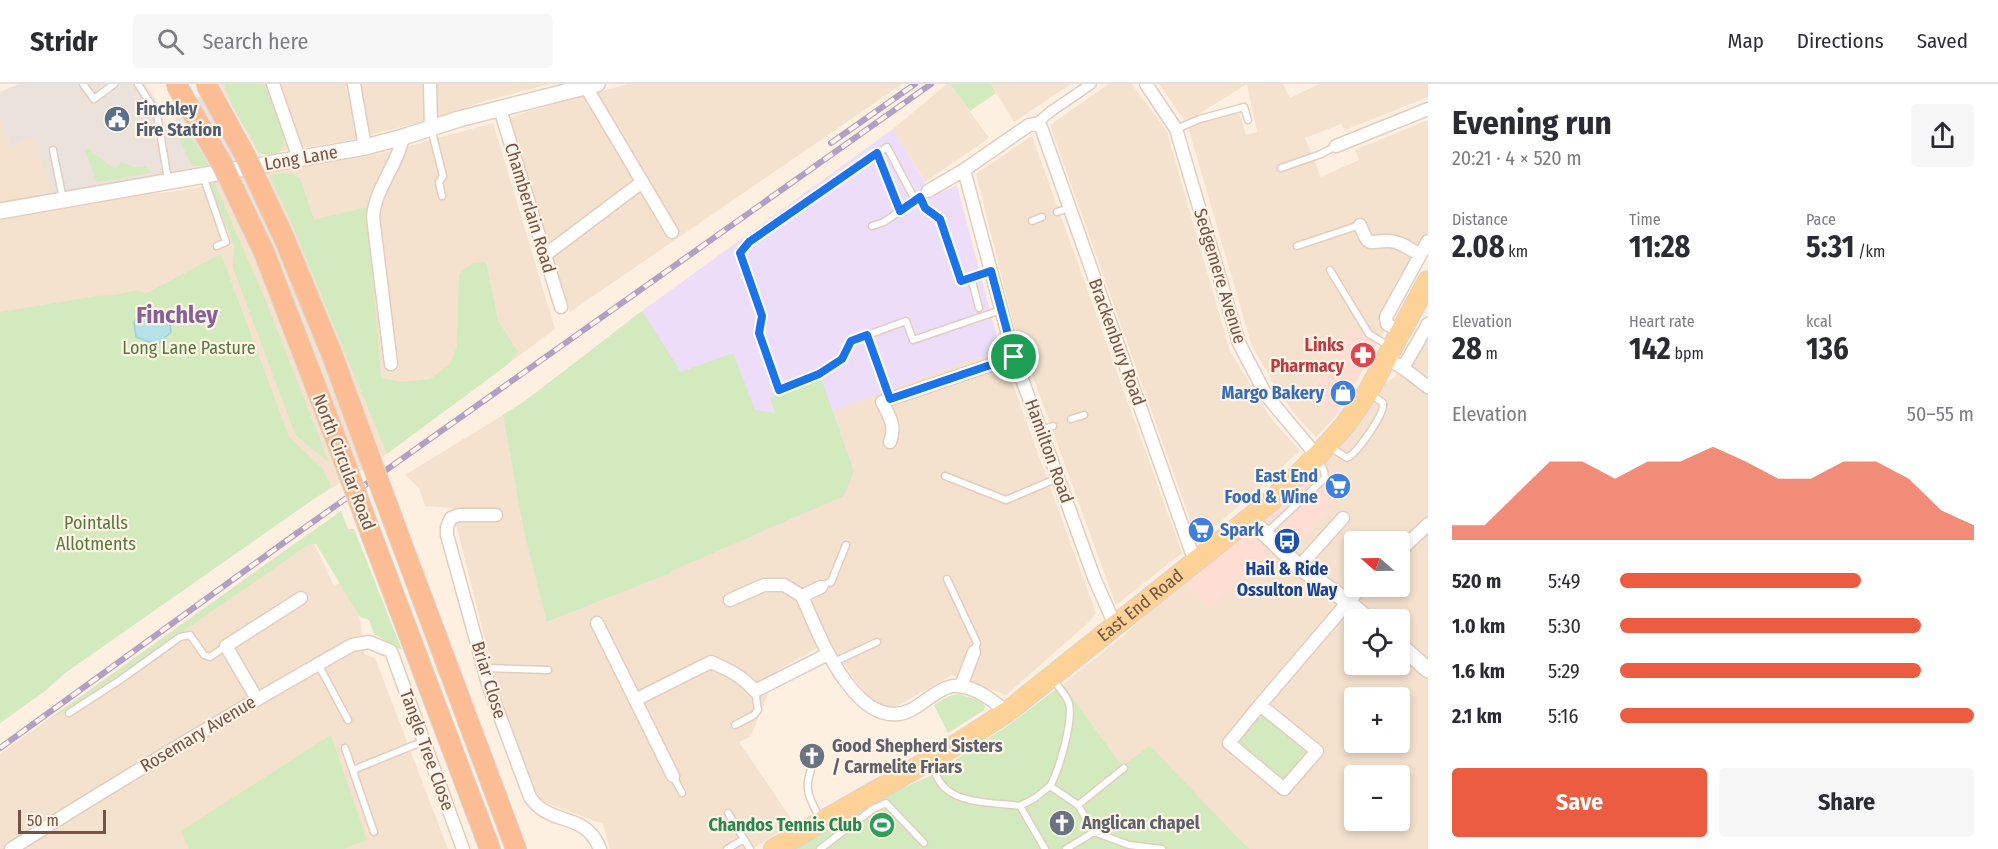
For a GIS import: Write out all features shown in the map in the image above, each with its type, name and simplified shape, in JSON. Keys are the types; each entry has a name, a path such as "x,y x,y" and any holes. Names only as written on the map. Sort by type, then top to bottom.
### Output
{"highway":[{"name":"North Circular Road","path":"176,84 222,164 264,252 490,849"},
{"name":"North Circular Road","path":"206,84 248,159 284,238 331,352 516,849"}],"main road":[{"name":"East End Road","path":"774,849 951,748 1007,712 1271,501 1345,425 1368,392 1428,281"}],"street":[{"path":"273,84 299,158"},
{"path":"354,84 365,147"},
{"path":"430,84 431,128"},
{"path":"921,196 964,170 1029,124 1036,124 1091,84"},
{"name":"Sedgemere Avenue","path":"1146,84 1176,129 1239,343 1266,395 1322,451"},
{"name":"Long Lane","path":"0,211 365,147 591,86"},
{"path":"591,86 642,182 672,232"},
{"name":"Chamberlain Road","path":"500,109 561,308"},
{"path":"1336,146 1428,109"},
{"name":"Brackenbury Road","path":"1036,124 1042,130 1070,207 1195,562"},
{"path":"391,363 373,217 376,201 398,156 403,137"},
{"name":"Hamilton Road","path":"964,170 1014,357 1047,428 1059,478 1095,580 1115,625"},
{"path":"545,255 642,182"},
{"path":"1360,225 1366,239 1370,242 1397,243 1420,255"},
{"path":"1428,241 1386,317 1393,346 1403,368 1428,387"},
{"path":"1403,368 1428,324"},
{"path":"890,442 894,433 894,423 882,402 1014,357"},
{"name":"Briar Close","path":"496,515 459,514 451,518 447,527 447,536 489,687 534,804 546,814 582,825 596,838 600,849"},
{"path":"1299,567 1344,518"},
{"path":"1249,519 1299,567 1356,609"},
{"path":"1410,541 1428,524"},
{"path":"730,600 764,585 784,585 802,596 831,658 861,700 881,713 900,715 945,689 961,686 984,694 1007,712"},
{"path":"802,596 821,587"},
{"path":"1260,705 1317,751 1284,789 1229,742 1260,705 1353,597"},
{"path":"257,699 226,646 302,598"},
{"path":"597,623 673,776"},
{"name":"Rosemary Avenue","path":"11,849 136,770 352,645 369,642 391,651"},
{"name":"Tangle Tree Close","path":"391,651 463,849"},
{"path":"961,686 974,652"},
{"path":"1410,654 1428,670"},
{"path":"635,699 711,663 731,670 755,691 831,658"}],"lane":[{"path":"84,84 94,99 114,84"},
{"path":"138,84 157,114 168,181"},
{"path":"1176,129 1200,119 1244,107 1248,120"},
{"path":"431,128 443,176 439,182 442,196"},
{"path":"1281,168 1321,154 1336,146"},
{"path":"991,271 961,281 940,219 925,208 921,196 887,147 749,242 740,253 762,316 759,333 779,390 819,374 842,359 851,341 867,335 906,321 913,340 1001,309"},
{"path":"53,150 63,200"},
{"path":"877,153 900,211"},
{"path":"203,176 226,242 217,246"},
{"path":"872,226 884,222 921,196"},
{"path":"1057,212 1070,207"},
{"path":"1032,221 1042,217"},
{"path":"1297,246 1360,225"},
{"path":"1330,270 1369,334 1393,346"},
{"path":"971,277 979,308"},
{"path":"867,335 890,399"},
{"path":"1071,419 1084,415"},
{"path":"1264,535 1325,478 1322,451"},
{"path":"945,476 1006,500 1059,478"},
{"path":"821,587 831,582 846,545"},
{"path":"947,579 977,643 974,652"},
{"path":"69,713 180,637 190,635 204,655 210,657 226,646"},
{"path":"831,658 878,642"},
{"path":"318,664 348,720"},
{"path":"485,668 548,670"},
{"path":"928,760 944,788 956,795 982,802 1020,806 1035,798 1050,786 1056,774 1071,715 1068,700 1051,678"},
{"path":"735,725 754,715 758,710 755,691"},
{"path":"353,770 424,741"},
{"path":"345,748 374,832"},
{"path":"815,756 806,786 808,796 821,821"},
{"path":"1078,806 1124,768"},
{"path":"673,776 682,792"},
{"path":"1050,786 1078,806 1094,832 1129,845 1162,849"},
{"path":"820,849 873,809 886,803 924,843"},
{"path":"1020,806 1045,849"},
{"path":"728,813 750,849"},
{"path":"1066,849 1094,832"},
{"path":"727,849 744,839"},
{"path":"1074,843 1080,849"}],"shaded area":[{"path":"19,84 145,84 157,102 163,121 169,126 208,87 251,166 223,171 201,166 56,201 34,139 11,147 0,117 0,92"},
{"path":"219,84 550,84 351,140 259,155"},
{"path":"628,84 902,84 570,312 509,117"},
{"path":"947,84 950,84 989,138 925,182 893,129"},
{"path":"991,84 1071,84 1014,122"},
{"path":"1109,84 1132,84 1167,132 1230,351 1270,417 1300,451 1198,542 1050,125"},
{"path":"1159,84 1247,84 1186,122"},
{"path":"1247,84 1283,84 1290,98 1319,84 1428,84 1428,97 1345,130 1341,124 1305,138 1321,177 1359,160 1355,150 1428,120 1428,251 1377,344 1351,329 1330,366 1309,392 1333,419 1316,437 1278,391 1252,346 1188,127 1233,112 1240,115 1246,135 1257,132"},
{"path":"0,117 11,147 34,139 63,200 170,192 200,187 223,171 251,166 369,465 293,512 65,673 45,691 0,723"},
{"path":"493,123 555,329 382,457 295,237 266,173 387,152"},
{"path":"893,129 933,196 957,185 1001,352 968,361 833,411 854,471 844,496 671,571 671,573 547,622 524,532 503,415"},
{"path":"1032,136 1182,553 1116,605 1013,322 976,174"},
{"path":"1428,317 1428,849 1250,849 1236,836 1122,766 1063,684 1122,637 1249,518 1368,392 1395,377"},
{"path":"1351,328 1377,344 1333,419 1309,393 1330,366"},
{"path":"1001,352 1096,613 1089,622 1006,695 952,675 897,706 886,707 868,698 828,642 777,671 751,736 739,742 794,823 752,849 610,849 603,824 541,799 535,790 496,684 452,508 425,506 419,488 405,475 503,415 524,532 548,622 671,573 670,571 854,471 833,411 968,361"},
{"path":"1317,456 1352,487 1285,555 1275,546 1210,609 1179,576"},
{"path":"309,533 334,586 351,578 361,625 364,654 375,658 448,849 0,849 0,754"}],"green space":[{"path":"224,84 264,84 281,123 284,144 279,153 266,155 259,152 230,101"},
{"path":"950,84 991,84 996,93 970,111"},
{"path":"182,126 208,165 192,166 177,134"},
{"path":"87,149 116,169 121,162 133,167 146,166 150,173 97,182 85,151"},
{"path":"292,173 300,178 314,220 367,207 381,378 403,382 430,379 450,364 457,347 459,274 473,263 486,262 498,321 518,352 507,365 387,454 291,222 269,175"},
{"path":"214,182 266,301 329,463 295,434 233,268 234,245 210,187"},
{"name":"Pointalls Allotments","path":"221,254 289,437 323,469 331,487 65,673 45,691 0,723 0,312 137,290 145,294"},
{"path":"642,311 681,372 733,353 755,410 775,413 770,398 821,378 854,471 844,496 671,571 671,573 547,622 524,532 503,415 525,401"},
{"path":"341,511 348,529 354,529 402,650 374,634 369,620 360,617 316,544 309,544 90,696 46,721"},
{"path":"1063,684 1122,766 1150,746 1250,849 794,849 894,792 930,776 1006,727"},
{"path":"959,694 981,701 985,707 984,710 948,733 934,705 949,696"},
{"path":"1260,705 1317,751 1284,789 1229,743"},
{"path":"331,735 367,840 343,849 189,849 181,831"}],"water":[{"path":"151,308 168,314 171,332 157,345 136,337 134,323 139,311"}],"railway":[{"path":"831,143 915,84"},
{"path":"0,748 293,536 931,84"}],"place":[{"name":"Finchley Fire Station","path":"117,119"},
{"name":"Links Pharmacy","path":"1363,355"},
{"name":"Margo Bakery","path":"1343,393"},
{"name":"East End Food & Wine","path":"1338,486"},
{"name":"Spark","path":"1201,530"},
{"name":"Hail & Ride Ossulton Way","path":"1287,541"},
{"name":"Good Shepherd Sisters / Carmelite Friars","path":"812,756"},
{"name":"Anglican chapel","path":"1062,823"},
{"name":"Chandos Tennis Club","path":"882,825"}],"district":[{"name":"Finchley","path":"177,315"}],"route":[{"path":"877,153 900,211 920,197 925,208 940,219 961,281 991,271 1014,357 890,399 867,335 851,341 842,359 819,374 779,390 759,333 762,316 740,253 749,242 877,153"}],"park label":[{"name":"Long Lane Pasture","path":"189,348"}]}
